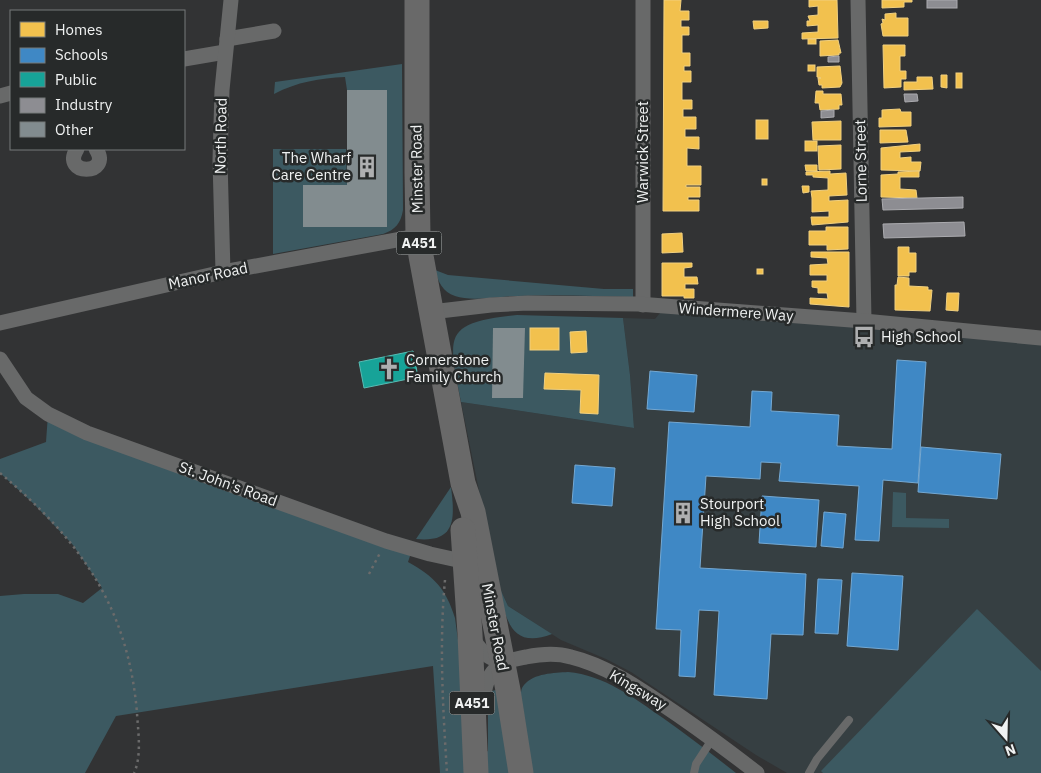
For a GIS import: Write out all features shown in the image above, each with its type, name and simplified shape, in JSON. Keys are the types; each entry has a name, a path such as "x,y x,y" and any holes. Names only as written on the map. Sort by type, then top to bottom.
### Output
{"main road":[{"name":"Minster Road","path":"417,0 418,236 430,312 463,483 473,512 465,562 476,773"},
{"name":"Minster Road","path":"465,562 502,662 521,773"}],"street":[{"name":"North Road","path":"223,272 220,160 226,45 231,0"},
{"name":"Warwick Street","path":"642,0 643,305"},
{"name":"Lorne Street","path":"858,0 864,321"},
{"path":"185,60 274,31"},
{"path":"76,150 74,155 75,162 80,169 88,170 95,168 98,163 99,153 97,150"},
{"name":"Manor Road","path":"0,322 223,272 418,236"},
{"name":"Windermere Way","path":"430,312 528,303 643,305 864,321 1041,338"},
{"name":"St. John's Road","path":"0,359 26,398 48,414 87,433 386,541 465,562"},
{"path":"470,634 483,652 502,662 491,672 484,689 487,773"},
{"name":"Kingsway","path":"502,662 544,654 570,656 583,661 614,675 645,693 713,738 758,773"}],"lane":[{"path":"809,773 816,759 849,720"},
{"path":"694,773 696,764 713,738"}],"path":[{"path":"0,473 34,504 73,545 102,588 114,613 124,639 135,694 138,747 134,773"},
{"path":"369,574 386,541"},
{"path":"447,773 442,636 465,562"}],"shaded area":[{"path":"402,64 403,210 399,222 394,228 383,234 273,254 273,149 346,149 347,185 303,185 303,227 387,227 387,90 347,90 345,77 309,81 291,86 274,94 275,82"},
{"path":"435,270 448,275 604,289 633,289 633,297 546,295 478,299 462,298 444,289 439,282"},
{"path":"666,306 1041,338 1041,773 787,773 756,755 631,672 561,640 508,606 498,584 461,402 634,428 623,318 655,319"},
{"path":"517,315 623,318 634,428 461,402 454,361 453,347 456,336 463,328 475,323 493,318"},
{"path":"48,414 412,550 408,562 425,573 438,585 448,599 455,618 476,773 440,773 433,666 116,716 85,773 0,773 0,596 58,594 83,603 102,588 73,545 34,504 0,473 0,459 46,442"},
{"path":"451,487 452,519 446,533 429,539 416,539"},
{"path":"893,492 906,493 906,518 949,519 949,528 892,527"},
{"path":"498,584 508,606 552,634 538,638 526,638 518,634 507,618"},
{"path":"977,609 1041,671 1041,773 823,773 821,771"},
{"path":"568,672 594,678 630,695 736,773 487,773 488,709 492,691 496,690 521,701 522,688 528,681 544,674"}],"building: Homes":[{"path":"664,0 681,0 680,11 689,11 689,20 681,20 681,27 689,27 689,35 682,35 682,53 690,53 690,66 684,66 684,71 691,71 691,82 682,82 682,100 692,100 692,109 683,109 683,117 696,117 696,129 685,129 685,137 699,137 699,149 687,148 687,166 701,166 701,185 686,185 686,187 700,187 700,197 688,197 688,200 699,200 699,211 663,211"},
{"path":"809,0 837,0 838,38 802,39 802,33 818,32 818,25 807,26 807,21 810,21 808,16 818,15 818,6 809,7"},
{"path":"882,0 912,0 912,2 904,2 904,7 882,8"},
{"path":"896,13 896,18 908,18 908,36 883,36 882,19 885,20 885,14"},
{"path":"753,21 768,21 768,28 754,29"},
{"path":"808,39 816,39 816,44 808,44"},
{"path":"838,40 841,53 839,55 820,56 820,41"},
{"path":"883,45 905,45 905,56 900,56 900,71 906,71 906,79 901,79 901,87 884,88"},
{"path":"808,65 815,65 815,71 808,71"},
{"path":"840,66 842,83 840,87 822,88 822,85 819,85 818,78 821,78 817,77 817,67"},
{"path":"956,73 962,73 962,88 956,88"},
{"path":"941,75 947,75 947,88 941,87"},
{"path":"917,77 932,77 933,89 904,90 904,82 917,82"},
{"path":"816,91 823,91 823,94 841,94 842,105 839,105 839,109 820,110 819,103 815,103"},
{"path":"900,109 901,112 911,112 911,126 879,127 879,118 882,118 882,110"},
{"path":"756,120 768,120 768,139 756,139"},
{"path":"841,121 841,140 813,140 812,122"},
{"path":"880,130 906,130 908,142 880,143"},
{"path":"805,141 817,141 817,151 805,151"},
{"path":"920,144 920,151 900,152 900,158 911,157 911,162 921,162 920,171 881,170 881,148"},
{"path":"841,145 841,169 819,170 818,146"},
{"path":"805,165 817,165 817,171 806,171"},
{"path":"830,171 830,174 846,173 847,195 829,196 829,201 848,200 848,222 812,225 811,217 829,217 829,211 812,212 811,191 828,190 828,178 813,177 813,175 806,175 806,172"},
{"path":"919,171 919,177 900,177 900,189 916,190 917,198 881,197 881,175"},
{"path":"762,179 767,179 767,185 762,185"},
{"path":"802,186 809,186 809,192 803,193"},
{"path":"826,227 848,227 848,249 827,250 827,245 809,245 809,231 826,231"},
{"path":"682,233 683,252 662,253 662,234"},
{"path":"898,247 909,247 909,253 916,253 916,272 909,272 909,276 898,276"},
{"path":"811,252 849,252 849,307 810,304 810,298 828,299 827,293 818,293 818,288 812,287 812,281 827,281 827,275 810,275 810,265 828,264 827,258 811,257"},
{"path":"662,263 692,263 692,267 684,268 684,277 697,277 698,284 685,284 685,289 694,289 694,298 662,296"},
{"path":"757,269 763,269 763,274 757,274"},
{"path":"898,277 909,278 909,286 928,287 928,290 932,290 930,311 895,310 895,285 897,285"},
{"path":"947,293 959,293 958,311 946,310"},
{"path":"530,328 559,328 559,350 530,350"},
{"path":"586,331 587,352 571,353 570,332"},
{"path":"545,373 599,375 598,414 580,413 581,390 544,389"}],"building: Schools":[{"name":"Stourport High School","path":"897,360 926,362 918,483 883,480 879,541 855,540 859,486 779,481 781,463 761,462 760,479 706,476 700,568 806,574 803,635 771,634 767,699 714,695 719,611 699,610 695,677 679,676 681,630 656,629 669,422 750,427 752,391 772,392 771,411 839,415 837,446 892,449"},
{"path":"650,371 697,375 694,412 647,409"},
{"path":"921,447 1001,454 997,499 918,492"},
{"path":"575,465 615,468 612,506 572,503"},
{"path":"762,496 819,500 816,547 759,543"},
{"path":"824,512 846,514 843,548 821,546"},
{"path":"852,573 903,576 898,650 847,646"},
{"path":"818,579 842,580 838,634 815,633"}],"building: Public":[{"name":"Cornerstone Family Church","path":"413,351 418,377 364,388 359,362"}],"building: Industry":[{"path":"927,0 957,0 957,8 927,8"},
{"path":"839,56 839,62 828,62 828,57"},
{"path":"904,94 917,94 918,101 905,102"},
{"path":"834,110 834,117 821,118 821,111"},
{"path":"963,197 963,208 883,210 882,199"},
{"path":"964,222 965,236 884,238 883,224"}],"building: Other":[{"name":"The Wharf Care Centre","path":"347,90 387,90 387,227 303,227 303,185 347,185"},
{"path":"493,328 525,328 523,398 492,398"}],"place":[{"name":"The Wharf Care Centre","path":"367,167"},
{"name":"High School","path":"864,337"},
{"name":"Cornerstone Family Church","path":"389,369"},
{"name":"Stourport High School","path":"683,513"}]}
